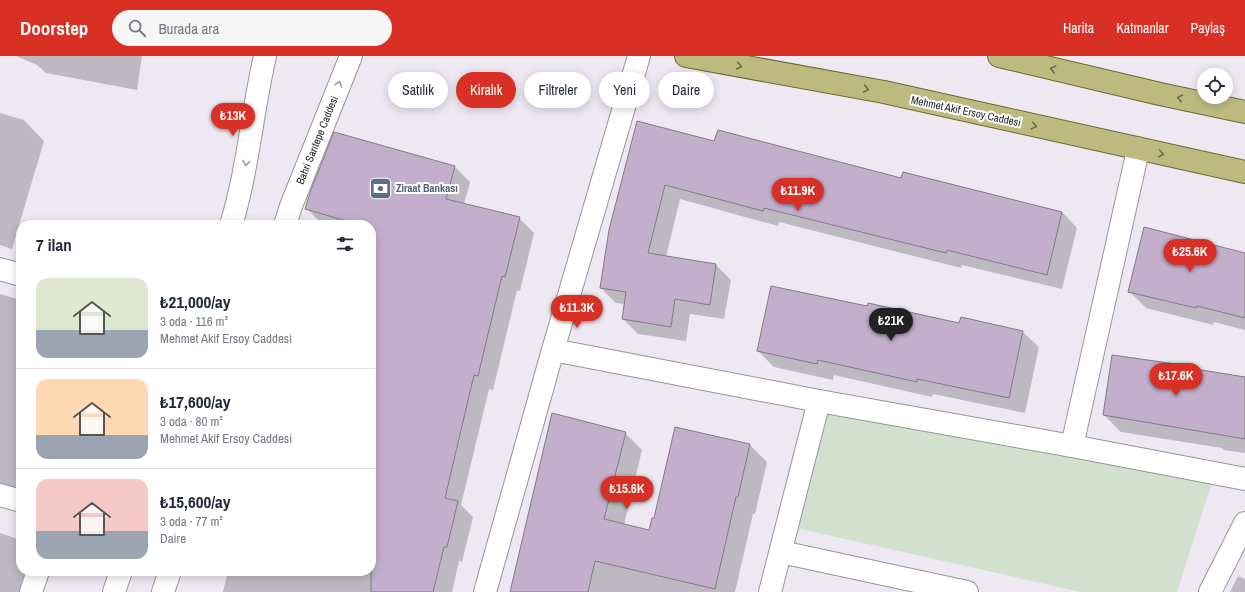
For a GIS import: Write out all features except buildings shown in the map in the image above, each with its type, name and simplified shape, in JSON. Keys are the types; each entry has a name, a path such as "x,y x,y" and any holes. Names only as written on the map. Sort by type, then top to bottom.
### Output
{"main road":[{"name":"Mehmet Akif Ersoy Caddesi","path":"686,56 884,92 1245,172"},
{"path":"999,56 1160,94 1245,112"}],"street":[{"path":"232,220 247,164 258,87 265,56"},
{"name":"Bahri Sarıtepe Caddesi","path":"287,220 351,56"},
{"path":"485,592 553,350 640,56"},
{"path":"1072,446 1136,159 1137,148"},
{"path":"0,269 16,274"},
{"path":"553,350 819,401 1072,446 1245,479"},
{"path":"770,592 819,401"},
{"path":"0,495 16,500"},
{"path":"1210,592 1245,523"},
{"path":"781,552 967,592"},
{"path":"31,592 36,576"},
{"path":"114,592 119,576"},
{"path":"163,592 168,576"}],"green space":[{"path":"821,413 1212,482 1177,592 1081,592 796,528"}],"place":[{"name":"Ziraat Bankası","path":"380,188"}]}
